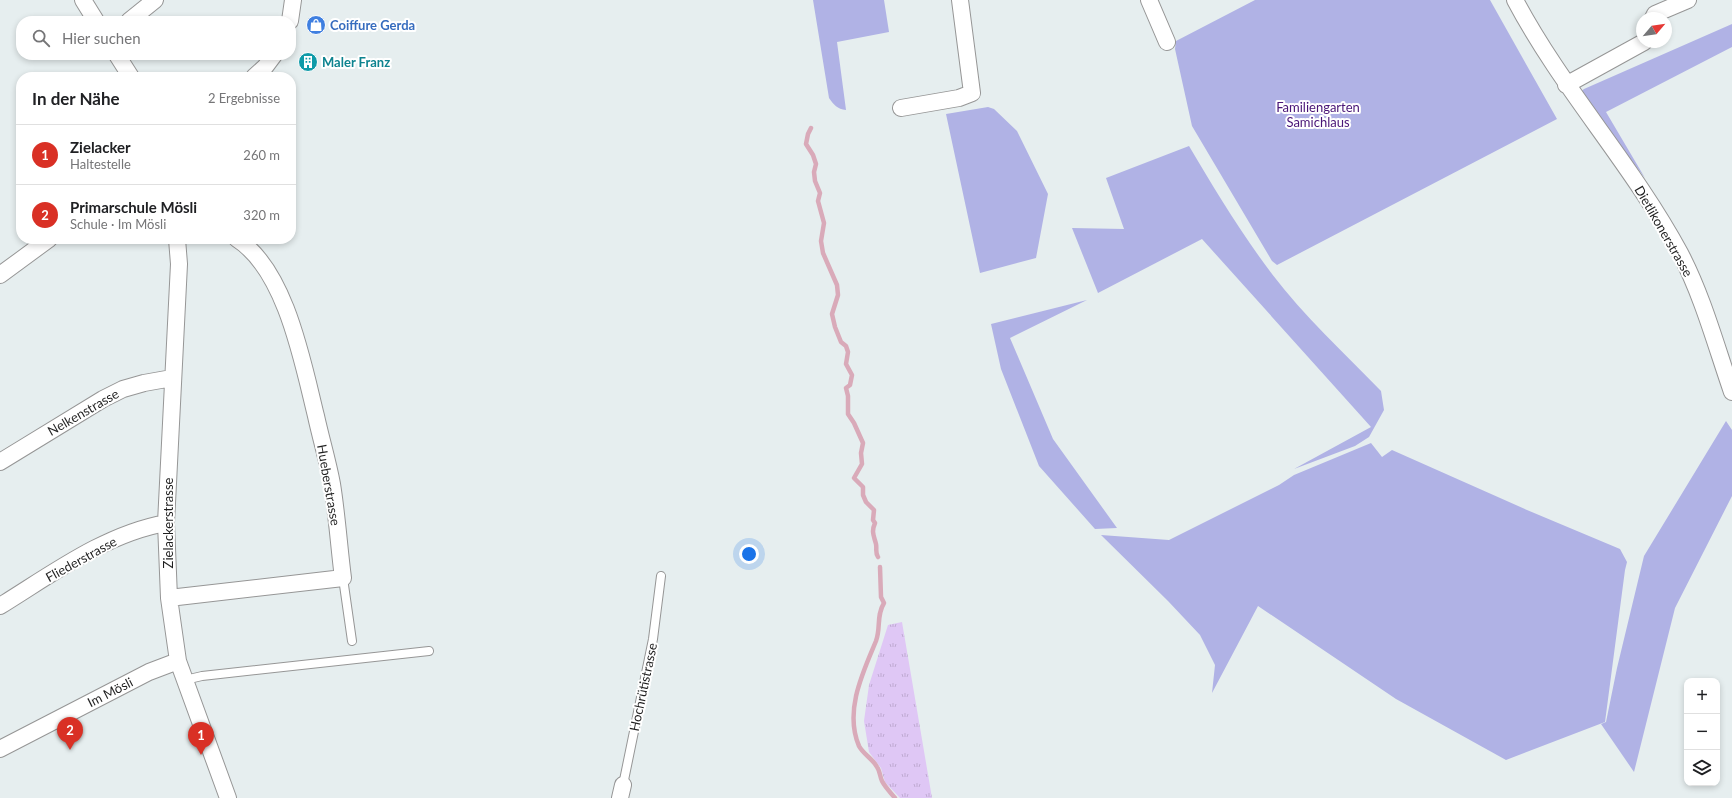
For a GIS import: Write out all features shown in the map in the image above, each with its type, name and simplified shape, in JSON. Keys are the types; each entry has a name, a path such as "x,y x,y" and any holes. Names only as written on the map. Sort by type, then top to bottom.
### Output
{"street":[{"path":"83,0 93,16"},
{"path":"134,16 155,0"},
{"path":"291,16 293,0"},
{"path":"901,108 960,98 972,93 960,0"},
{"path":"1149,0 1167,42"},
{"name":"Dietlikonerstrasse","path":"1515,0 1566,85 1648,199 1680,253 1698,294 1732,392"},
{"path":"1660,12 1688,0"},
{"path":"1566,85 1636,46"},
{"path":"120,60 128,72"},
{"path":"260,72 271,60"},
{"path":"0,275 42,244"},
{"name":"Zielackerstrasse","path":"177,244 179,264 172,378 166,523 169,598 178,661 228,798"},
{"name":"Hueberstrasse","path":"245,244 261,261 272,279 284,304 300,350 332,484 343,578"},
{"name":"Nelkenstrasse","path":"0,462 103,399 123,389 144,383 172,378"},
{"name":"Fliederstrasse","path":"0,606 78,558 110,541 143,528 166,523"},
{"path":"169,598 343,578"},
{"name":"Im Mösli","path":"0,749 149,672 178,661"}],"lane":[{"name":"Hochrütistrasse","path":"621,791 653,639 661,576"},
{"path":"343,578 352,641"},
{"path":"185,680 202,676 429,651"}],"green space":[{"path":"813,0 884,0 889,32 837,42 846,110 840,109 832,103 829,98"},
{"name":"Familiengarten Samichlaus","path":"1255,0 1490,0 1557,119 1277,265 1272,261 1192,126 1175,49 1176,41"},
{"path":"1732,24 1732,47 1606,112 1645,178 1579,93 1584,89"},
{"path":"988,107 994,109 1017,131 1048,194 1036,258 980,273 946,114"},
{"path":"1189,146 1239,227 1284,290 1381,391 1384,410 1369,437 1355,446 1294,469 1371,427 1202,239 1098,293 1072,228 1124,229 1106,178"},
{"path":"1087,300 1010,338 1053,439 1117,528 1095,529 1039,466 1001,369 991,324"},
{"path":"1726,421 1732,430 1732,496 1675,608 1634,772 1601,724 1606,722 1617,668 1644,556"},
{"path":"1371,443 1382,457 1392,450 1527,510 1620,549 1627,562 1605,722 1506,760 1396,699 1258,606 1212,693 1215,665 1200,635 1101,535 1169,540 1279,485 1294,475"},
{"path":"902,622 932,798 900,798 885,782 881,768 869,752 864,721 869,685 888,625"}],"waterway":[{"path":"811,128 806,144 813,155 816,164 814,172 815,181 820,193 818,201 824,223 821,241 823,253 837,285 838,295 832,314 841,342 846,346 848,352 846,364 852,375 850,385 846,388 848,396 848,414 863,443 861,453 862,464 854,478 863,487 863,495 866,502 874,510 873,520 875,523 873,531 878,557"},
{"path":"880,567 881,597 884,603 879,617 876,641 857,692 854,706 854,719 855,733 859,746 875,764 879,770 883,783 895,798"}],"place":[{"name":"Coiffure Gerda","path":"316,25"},
{"name":"Maler Franz","path":"308,62"},
{"name":"Primarschule Mösli","path":"70,750"},
{"name":"Zielacker","path":"201,755"}]}
